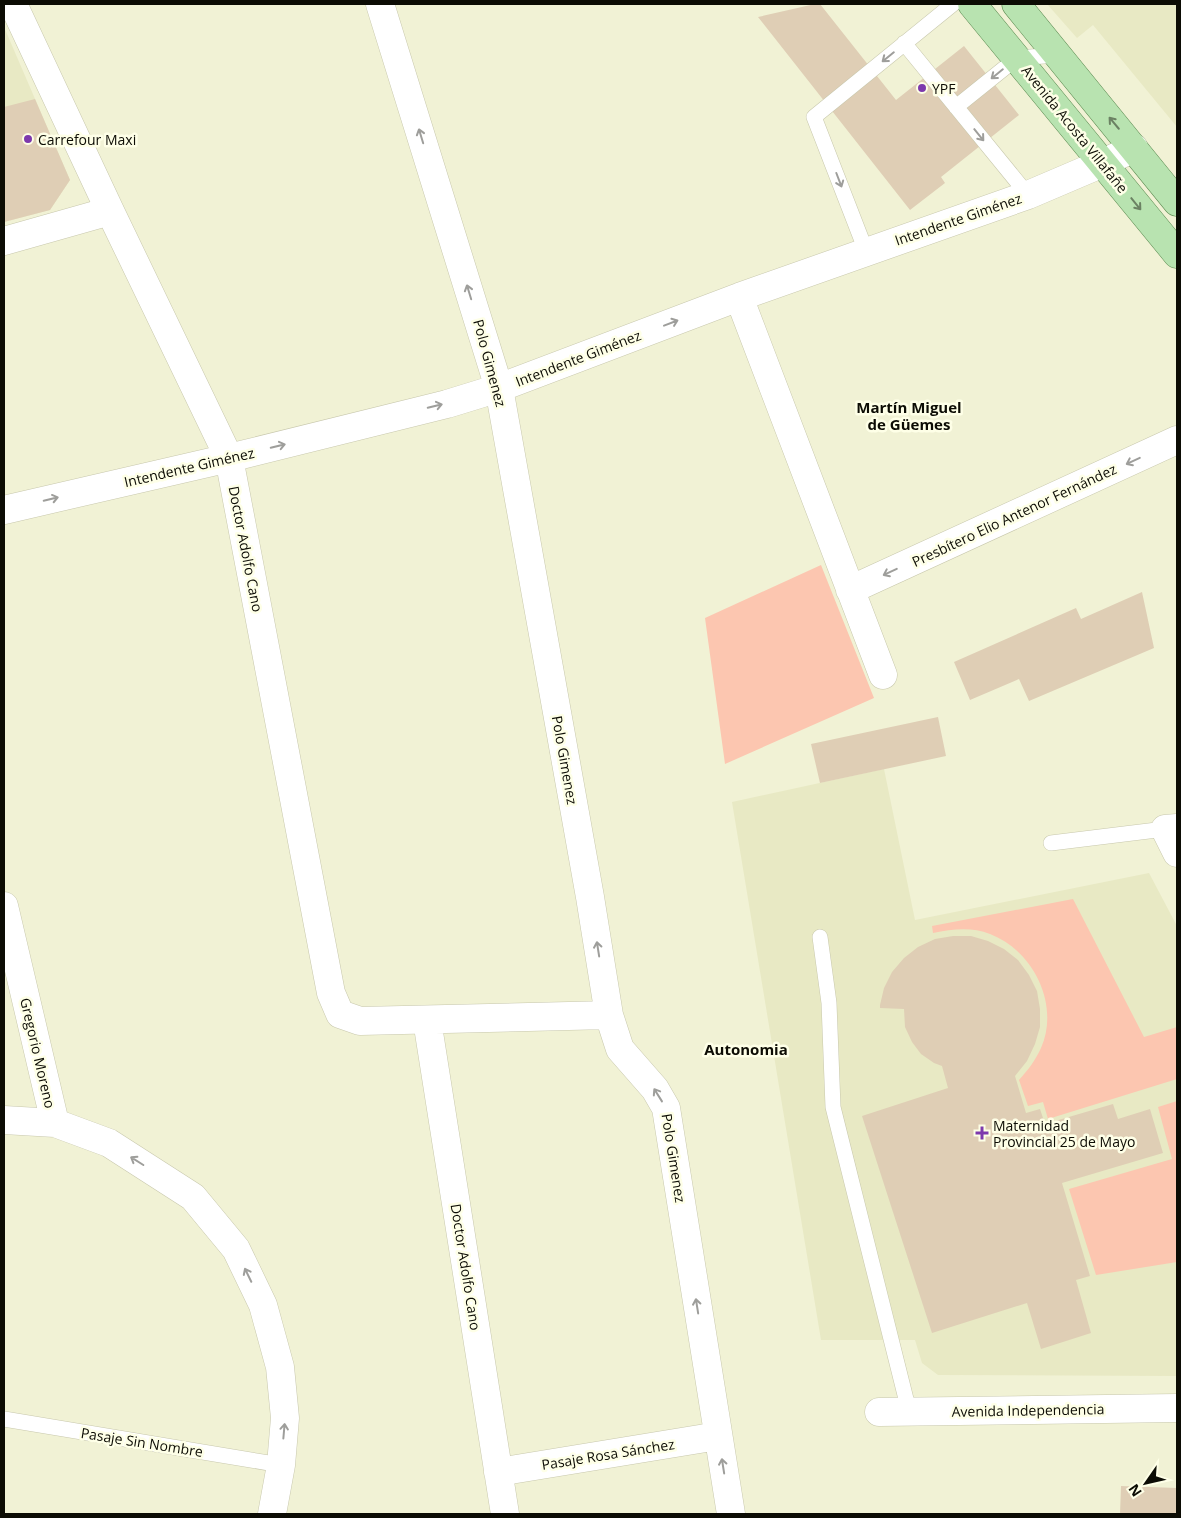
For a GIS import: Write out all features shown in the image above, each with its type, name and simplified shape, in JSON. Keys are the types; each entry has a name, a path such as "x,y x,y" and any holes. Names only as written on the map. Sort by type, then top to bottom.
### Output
{"main road":[{"name":"Avenida Acosta Villafañe","path":"972,4 1177,254"},
{"path":"1016,4 1177,202"}],"street":[{"name":"Doctor Adolfo Cano","path":"14,4 110,211 229,458 331,992 340,1014 360,1022 427,1020 505,1514"},
{"name":"Polo Gimenez","path":"380,4 499,388 609,1015 620,1049 654,1089 666,1108 731,1514"},
{"name":"Intendente Giménez","path":"4,510 229,458 447,404 499,388 739,297 1028,194 1134,148"},
{"path":"4,241 110,211"},
{"path":"739,297 884,675"},
{"name":"Presbítero Elio Antenor Fernández","path":"850,590 1177,440"},
{"path":"1171,828 1177,853"},
{"name":"Gregorio Moreno","path":"4,906 55,1122 109,1143 193,1197 236,1249 263,1305 280,1368 285,1418 281,1465 272,1514"},
{"path":"427,1020 609,1015"},
{"path":"4,1120 55,1122"},
{"name":"Avenida Independencia","path":"879,1412 1177,1408"},
{"name":"Pasaje Rosa Sánchez","path":"498,1472 718,1436"}],"lane":[{"path":"866,251 814,117 953,4"},
{"path":"904,43 1028,194"},
{"path":"956,107 1017,58 1058,54"},
{"path":"1051,843 1171,828"},
{"path":"820,937 829,1003 833,1107 909,1411"},
{"name":"Pasaje Sin Nombre","path":"4,1419 281,1465"}],"shaded area":[{"path":"1047,4 1177,4 1177,127 1093,25 1077,38"},
{"name":"Carrefour Maxi","path":"4,27 70,180 50,210 4,222"},
{"path":"821,565 874,698 725,764 705,618"},
{"name":"Maternidad Provincial 25 de Mayo","path":"884,769 915,920 1149,873 1177,926 1177,1376 938,1375 922,1363 915,1340 821,1340 732,802"},
{"path":"1073,899 1144,1037 1177,1027 1177,1079 1048,1119 1043,1102 1028,1106 1019,1080 1041,1048 1046,1031 1047,1014 1045,998 1039,981 1030,966 1006,942 990,934 962,929 933,933 932,926"},
{"path":"1177,1101 1177,1262 1096,1275 1069,1189 1172,1159 1158,1107"}],"building":[{"path":"820,4 896,100 964,46 1019,115 941,177 945,183 910,210 758,17"},
{"name":"Carrefour Maxi","path":"35,99 70,180 50,210 4,222 4,107"},
{"path":"1142,592 1154,648 1029,701 1019,679 970,700 954,662 1076,608 1081,619"},
{"path":"938,717 946,756 820,783 811,744"},
{"path":"971,936 988,941 1004,949 1018,960 1029,975 1037,991 1040,1027 1027,1061 1015,1076 1026,1113 1040,1109 1045,1124 1113,1104 1118,1119 1150,1109 1163,1153 1062,1183 1090,1276 1076,1280 1091,1333 1041,1349 1027,1303 932,1333 862,1116 948,1088 942,1066 921,1054 912,1042 905,1027 904,1009 880,1008 880,1005 884,988 892,972 904,958 918,947 935,939"},
{"path":"1121,1486 1177,1488 1177,1514 1120,1514"}],"place":[{"name":"YPF","path":"922,88"},
{"name":"Carrefour Maxi","path":"28,139"},
{"name":"Maternidad Provincial 25 de Mayo","path":"982,1133"}],"district":[{"name":"Martín Miguel de Güemes","path":"909,416"},
{"name":"Autonomia","path":"746,1049"}]}
